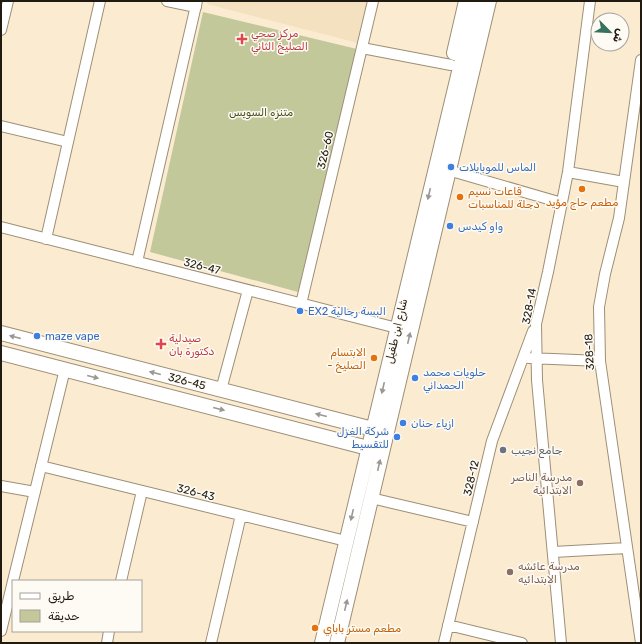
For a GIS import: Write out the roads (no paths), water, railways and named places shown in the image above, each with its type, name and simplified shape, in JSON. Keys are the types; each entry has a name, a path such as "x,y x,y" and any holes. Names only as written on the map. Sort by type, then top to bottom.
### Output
{"street":[{"path":"1,30 8,1"},
{"path":"46,239 100,1"},
{"path":"137,262 196,4 167,1"},
{"name":"326-60","path":"301,304 373,1"},
{"path":"442,169 438,133 451,65 466,1"},
{"path":"476,1 478,21"},
{"path":"478,21 489,1"},
{"path":"442,169 469,120 499,1"},
{"name":"328-14","path":"561,643 536,358 536,324 568,172 590,1"},
{"name":"شارع ابن طفيل","path":"336,643 371,498 442,169 478,21"},
{"path":"362,48 451,65"},
{"name":"328-18","path":"641,60 624,182 599,307 600,361 641,643"},
{"path":"1,126 68,142"},
{"path":"442,169 562,203"},
{"name":"شارع ابن طفيل","path":"322,643 397,328 442,169"},
{"path":"568,172 624,182"},
{"name":"326-47","path":"1,229 46,239 397,328"},
{"path":"221,390 248,290"},
{"name":"328-12","path":"444,643 492,441 505,403 524,359 536,324"},
{"name":"326-45","path":"1,333 373,429"},
{"name":"326-45","path":"1,353 368,448"},
{"path":"524,359 536,358 600,361"},
{"path":"13,580 65,369"},
{"path":"352,443 358,435 357,424"},
{"name":"326-43","path":"41,466 346,541"},
{"path":"1,486 34,492"},
{"path":"121,580 142,491"},
{"path":"371,498 473,522"},
{"path":"211,643 241,515"},
{"path":"553,552 627,548"},
{"path":"2,624 12,585"},
{"path":"448,625 522,643"},
{"path":"106,643 109,632"}],"place":[{"name":"مركز صحي الصليخ الثاني","path":"242,39"},
{"name":"الماس للموبايلات","path":"451,167"},
{"name":"مطعم حاج مؤيد","path":"582,189"},
{"name":"قاعات نسيم دجلة للمناسبات","path":"460,197"},
{"name":"واو كيدس","path":"450,226"},
{"name":"EX2 البسة رجالية","path":"300,311"},
{"name":"maze vape","path":"37,336"},
{"name":"صيدلية دكتورة بان","path":"161,344"},
{"name":"الابتسام - الصليخ","path":"374,358"},
{"name":"حلويات محمد الحمداني","path":"415,378"},
{"name":"ازياء حنان","path":"403,423"},
{"name":"شركة الغزل للتقسيط","path":"397,437"},
{"name":"جامع نجيب","path":"503,450"},
{"name":"مدرسة الناصر الابتدائية","path":"580,483"},
{"name":"مدرسة عائشه الابتدائيه","path":"510,572"},
{"name":"مطعم مستر باباي","path":"315,628"}],"park label":[{"name":"متنزه السويس","path":"261,112"}]}
